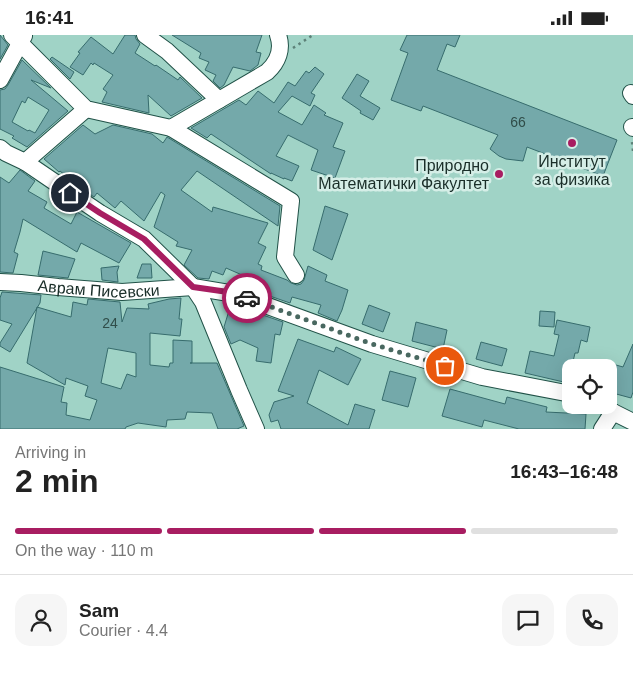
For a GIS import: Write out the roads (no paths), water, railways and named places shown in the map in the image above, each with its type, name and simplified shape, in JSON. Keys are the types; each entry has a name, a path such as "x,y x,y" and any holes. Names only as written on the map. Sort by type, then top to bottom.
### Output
{"street":[{"path":"145,35 167,51 219,100"},
{"path":"171,128 260,77 273,67 281,47 278,35"},
{"path":"0,80 18,38 86,109 171,128 291,201 285,257 296,275"},
{"path":"25,162 86,109"},
{"path":"2,153 25,162 100,213 144,239 193,287 202,301 256,429"},
{"name":"Аврам Писевски","path":"0,282 122,292 193,287 235,293 372,344 482,377 562,391"},
{"path":"617,413 633,422"},
{"path":"602,429 606,414"}],"place":[{"name":"Институт за физика","path":"572,143"},
{"name":"Природно Математички Факултет","path":"499,174"}]}
